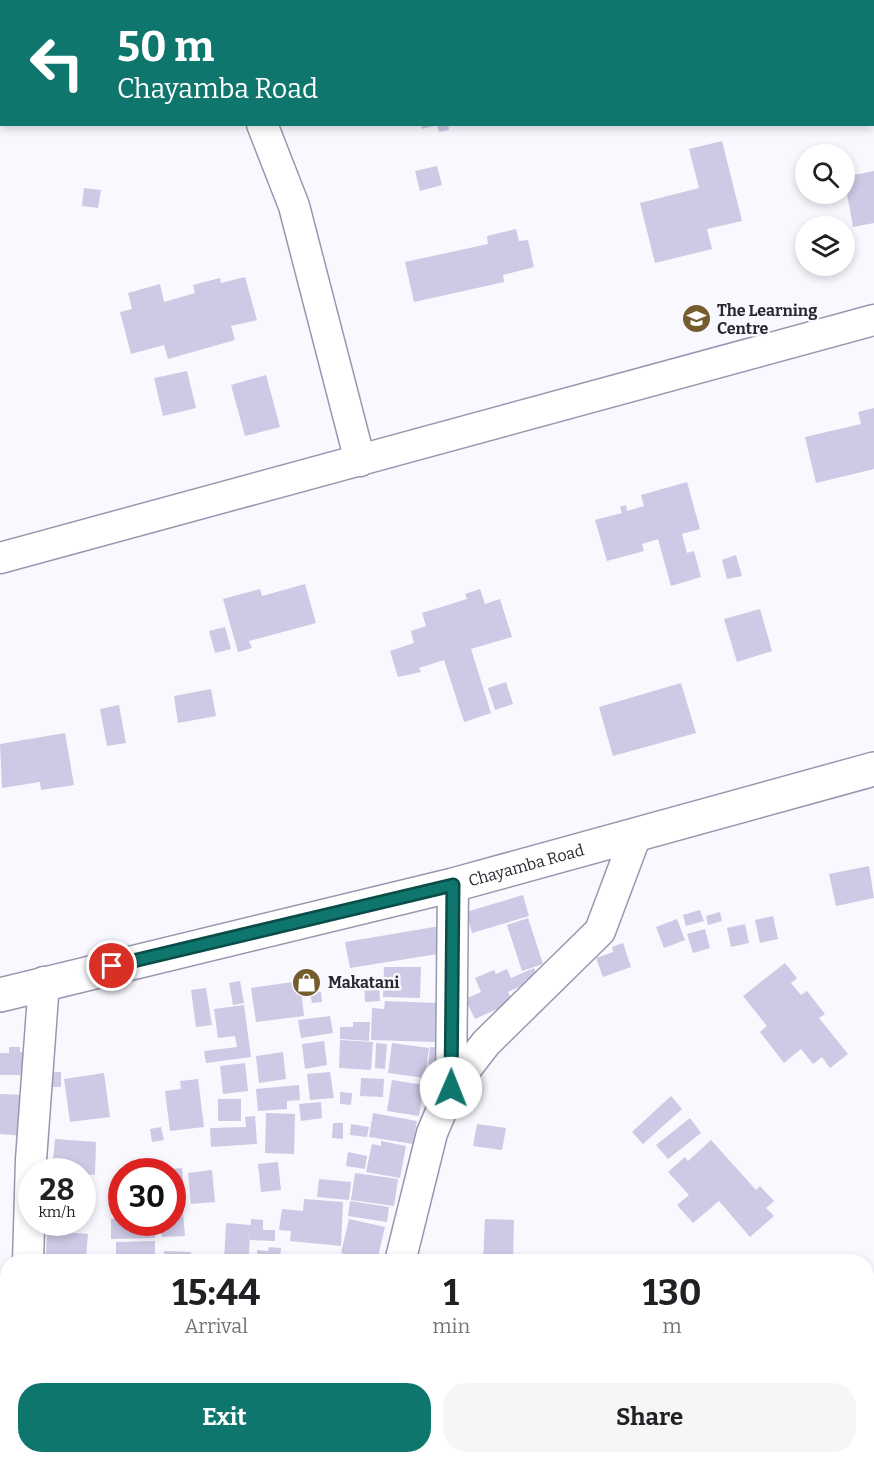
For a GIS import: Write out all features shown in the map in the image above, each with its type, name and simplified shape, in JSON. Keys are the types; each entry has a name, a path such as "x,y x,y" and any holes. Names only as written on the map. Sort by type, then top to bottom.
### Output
{"street":[{"path":"263,126 294,206 360,461"},
{"path":"0,558 874,320"},
{"name":"Chayamba Road","path":"0,994 453,885 874,769"},
{"path":"402,1254 432,1133 451,1088 486,1043 600,931 636,835"},
{"path":"451,1088 453,885"},
{"path":"28,1254 31,1160 44,982"}],"building":[{"path":"437,126 448,126 449,130 439,132"},
{"path":"722,141 742,221 707,229 712,249 655,263 640,203 699,188 689,149"},
{"path":"437,166 442,185 420,191 415,171"},
{"path":"874,171 874,223 855,227 855,216 851,216 849,204 855,204 855,175"},
{"path":"84,188 101,190 98,208 82,206"},
{"path":"516,229 519,241 528,240 534,267 503,275 504,282 414,302 405,262 488,244 487,236"},
{"path":"245,277 257,320 231,326 235,340 168,359 164,345 131,354 120,312 132,309 128,293 160,284 164,302 195,293 193,285 220,278 221,283"},
{"path":"187,371 196,408 163,416 154,378"},
{"path":"266,375 280,427 245,436 231,385"},
{"path":"874,408 874,469 816,483 805,437 861,424 858,412"},
{"path":"687,482 700,529 682,534 687,553 694,551 701,577 671,586 658,539 642,544 644,551 607,561 595,520 622,513 620,507 626,505 627,511 644,506 641,495"},
{"path":"736,555 742,576 727,579 722,560"},
{"path":"305,584 316,623 249,641 252,648 238,652 223,599 260,589 262,596"},
{"path":"480,589 485,604 500,599 512,637 471,649 491,713 464,722 444,660 419,668 421,672 398,677 390,651 414,643 411,631 426,626 422,613 467,599 465,594"},
{"path":"760,609 772,651 737,662 724,619"},
{"path":"225,627 231,649 215,653 209,631"},
{"path":"506,682 513,704 495,710 488,688"},
{"path":"681,683 696,733 613,756 599,707"},
{"path":"211,689 216,716 178,723 174,696"},
{"path":"119,705 126,743 107,746 100,709"},
{"path":"65,733 74,785 41,790 40,782 2,788 0,744"},
{"path":"869,866 874,898 836,906 829,874"},
{"path":"523,895 529,916 472,933 466,912"},
{"path":"700,910 704,921 686,926 683,915"},
{"path":"720,912 722,921 708,925 706,916"},
{"path":"773,916 778,939 760,943 755,920"},
{"path":"528,918 543,964 522,971 507,925"},
{"path":"677,919 685,940 664,948 656,927"},
{"path":"745,924 749,943 731,947 727,928"},
{"path":"440,926 444,953 350,968 345,942"},
{"path":"705,929 710,948 693,953 687,934"},
{"path":"623,943 631,967 603,977 596,958 613,952 612,947"},
{"path":"785,963 797,978 791,983 801,995 807,991 825,1014 819,1018 848,1054 830,1068 822,1057 813,1064 801,1049 784,1063 760,1032 767,1026 743,996"},
{"path":"384,967 421,967 420,998 383,997"},
{"path":"534,968 538,978 508,992 513,1002 475,1019 465,999 481,992 475,978 494,970 496,974 507,969 511,978"},
{"path":"379,980 380,1001 365,1002 364,982"},
{"path":"240,981 244,1003 233,1005 229,983"},
{"path":"300,981 304,1016 256,1022 251,988"},
{"path":"206,988 212,1025 196,1027 191,990"},
{"path":"321,992 322,1002 312,1003 310,993"},
{"path":"385,1001 436,1003 435,1042 371,1040 372,1008 384,1009"},
{"path":"244,1005 251,1057 206,1063 204,1051 237,1047 235,1036 218,1038 214,1009"},
{"path":"330,1016 333,1033 301,1038 298,1020"},
{"path":"353,1022 370,1022 369,1041 340,1039 340,1027 353,1027"},
{"path":"340,1040 373,1042 371,1070 339,1068"},
{"path":"324,1041 327,1065 305,1069 302,1044"},
{"path":"376,1043 387,1044 385,1069 375,1068"},
{"path":"392,1043 429,1048 425,1078 388,1073"},
{"path":"9,1047 20,1047 20,1052 27,1052 26,1075 0,1075 0,1053 9,1053"},
{"path":"430,1047 441,1048 439,1068 428,1068"},
{"path":"283,1052 286,1079 259,1083 256,1056"},
{"path":"245,1063 248,1091 223,1094 220,1066"},
{"path":"52,1072 61,1072 61,1087 50,1087"},
{"path":"330,1072 334,1098 310,1100 307,1074"},
{"path":"104,1073 110,1117 70,1122 64,1079"},
{"path":"361,1078 384,1079 383,1097 360,1096"},
{"path":"198,1079 204,1127 170,1131 165,1091 181,1089 180,1081"},
{"path":"392,1080 424,1085 419,1116 387,1111"},
{"path":"299,1085 300,1100 287,1101 287,1109 258,1111 256,1089"},
{"path":"340,1092 352,1093 351,1105 340,1104"},
{"path":"0,1094 26,1095 24,1136 0,1134"},
{"path":"671,1096 682,1109 643,1144 632,1132"},
{"path":"218,1099 241,1099 241,1121 218,1121"},
{"path":"321,1102 322,1118 301,1121 299,1104"},
{"path":"266,1113 295,1114 294,1154 265,1153"},
{"path":"373,1113 417,1121 413,1144 369,1137"},
{"path":"255,1116 257,1144 211,1147 210,1128 246,1127 245,1117"},
{"path":"690,1118 701,1133 668,1159 656,1145"},
{"path":"333,1123 343,1123 343,1139 332,1138"},
{"path":"351,1124 369,1127 367,1137 350,1135"},
{"path":"477,1124 506,1128 502,1150 473,1146"},
{"path":"161,1127 164,1140 152,1142 150,1129"},
{"path":"55,1139 96,1142 96,1158 53,1158"},
{"path":"711,1140 756,1190 760,1186 774,1201 766,1208 774,1216 750,1237 719,1201 693,1223 677,1205 689,1195 668,1172 685,1157 688,1161"},
{"path":"381,1141 406,1146 400,1178 366,1172 372,1144 381,1146"},
{"path":"348,1152 367,1156 365,1169 346,1166"},
{"path":"278,1162 281,1190 261,1192 258,1164"},
{"path":"212,1170 215,1202 191,1204 188,1173"},
{"path":"355,1173 398,1179 394,1206 351,1200"},
{"path":"319,1179 351,1182 349,1200 317,1197"},
{"path":"304,1199 343,1202 341,1246 290,1241 291,1231 279,1230 282,1209 303,1211"},
{"path":"350,1201 389,1207 387,1222 348,1216"},
{"path":"251,1219 263,1220 263,1230 275,1230 275,1241 250,1240 250,1231 249,1254 224,1254 226,1223 251,1225"},
{"path":"349,1219 385,1227 379,1254 341,1253"},
{"path":"485,1219 514,1220 513,1254 483,1254"},
{"path":"47,1236 88,1236 86,1254 46,1254"},
{"path":"111,1236 155,1236 155,1238 111,1239"},
{"path":"155,1241 155,1254 116,1254 116,1242"},
{"path":"269,1247 281,1248 281,1254 257,1254 257,1250 268,1251"},
{"path":"164,1251 191,1252 191,1254 164,1254"}],"place":[{"name":"The Learning Centre","path":"696,319"},
{"name":"Makatani","path":"307,982"}],"route":[{"path":"112,966 453,885 451,1088"}]}
